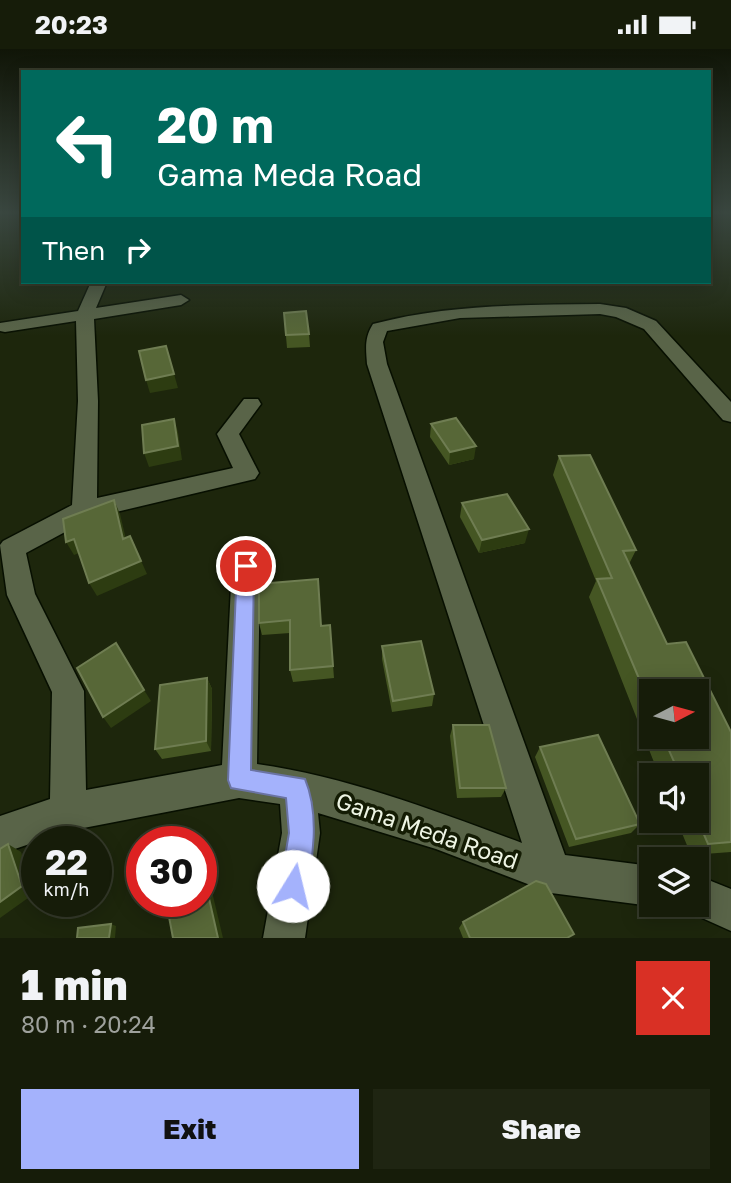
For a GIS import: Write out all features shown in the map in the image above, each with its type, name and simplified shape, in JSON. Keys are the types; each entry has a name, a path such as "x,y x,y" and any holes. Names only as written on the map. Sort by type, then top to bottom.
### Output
{"street":[{"path":"84,510 88,401 85,315 98,284"},
{"path":"5,327 181,300"},
{"path":"551,873 520,775 377,364 374,342 379,328 407,319 472,312 600,309 620,312 650,325 731,415"},
{"path":"68,812 68,691 21,596 12,548 84,510 247,473 228,434 251,404"},
{"path":"239,780 246,566"},
{"name":"Gama Meda Road","path":"0,835 68,812 239,780 297,787 436,830 551,873 639,884"},
{"path":"284,938 301,833 297,787"},
{"path":"709,901 731,910"}],"building":[{"path":"306,311 309,334 286,335 284,313"},
{"path":"166,346 174,374 146,380 139,351"},
{"path":"456,418 476,446 450,452 431,424"},
{"path":"174,419 178,446 144,453 142,425"},
{"path":"590,455 636,550 623,551 667,644 686,642 704,679 639,679 597,579 612,578 559,456"},
{"path":"507,494 529,529 482,540 462,503"},
{"path":"114,500 123,539 130,536 141,561 89,583 74,539 66,542 63,519"},
{"path":"318,579 321,626 330,625 333,666 290,670 290,620 259,623 259,584"},
{"path":"421,641 434,694 393,701 382,646"},
{"path":"116,643 144,690 103,717 77,668"},
{"path":"207,678 206,741 155,749 160,685"},
{"path":"709,688 731,732 731,842 708,844 703,833 709,833 709,763 675,763 668,749 709,749"},
{"path":"453,725 489,725 506,788 460,788"},
{"path":"598,735 639,824 576,839 540,747"},
{"path":"8,844 21,887 0,902 0,849"},
{"path":"536,881 546,884 574,934 567,938 470,938 463,922"},
{"path":"169,917 213,917 218,938 173,938"},
{"path":"111,924 109,938 77,938 78,928"}],"route":[{"path":"246,566 239,780 297,787 301,833 293,886"}]}
